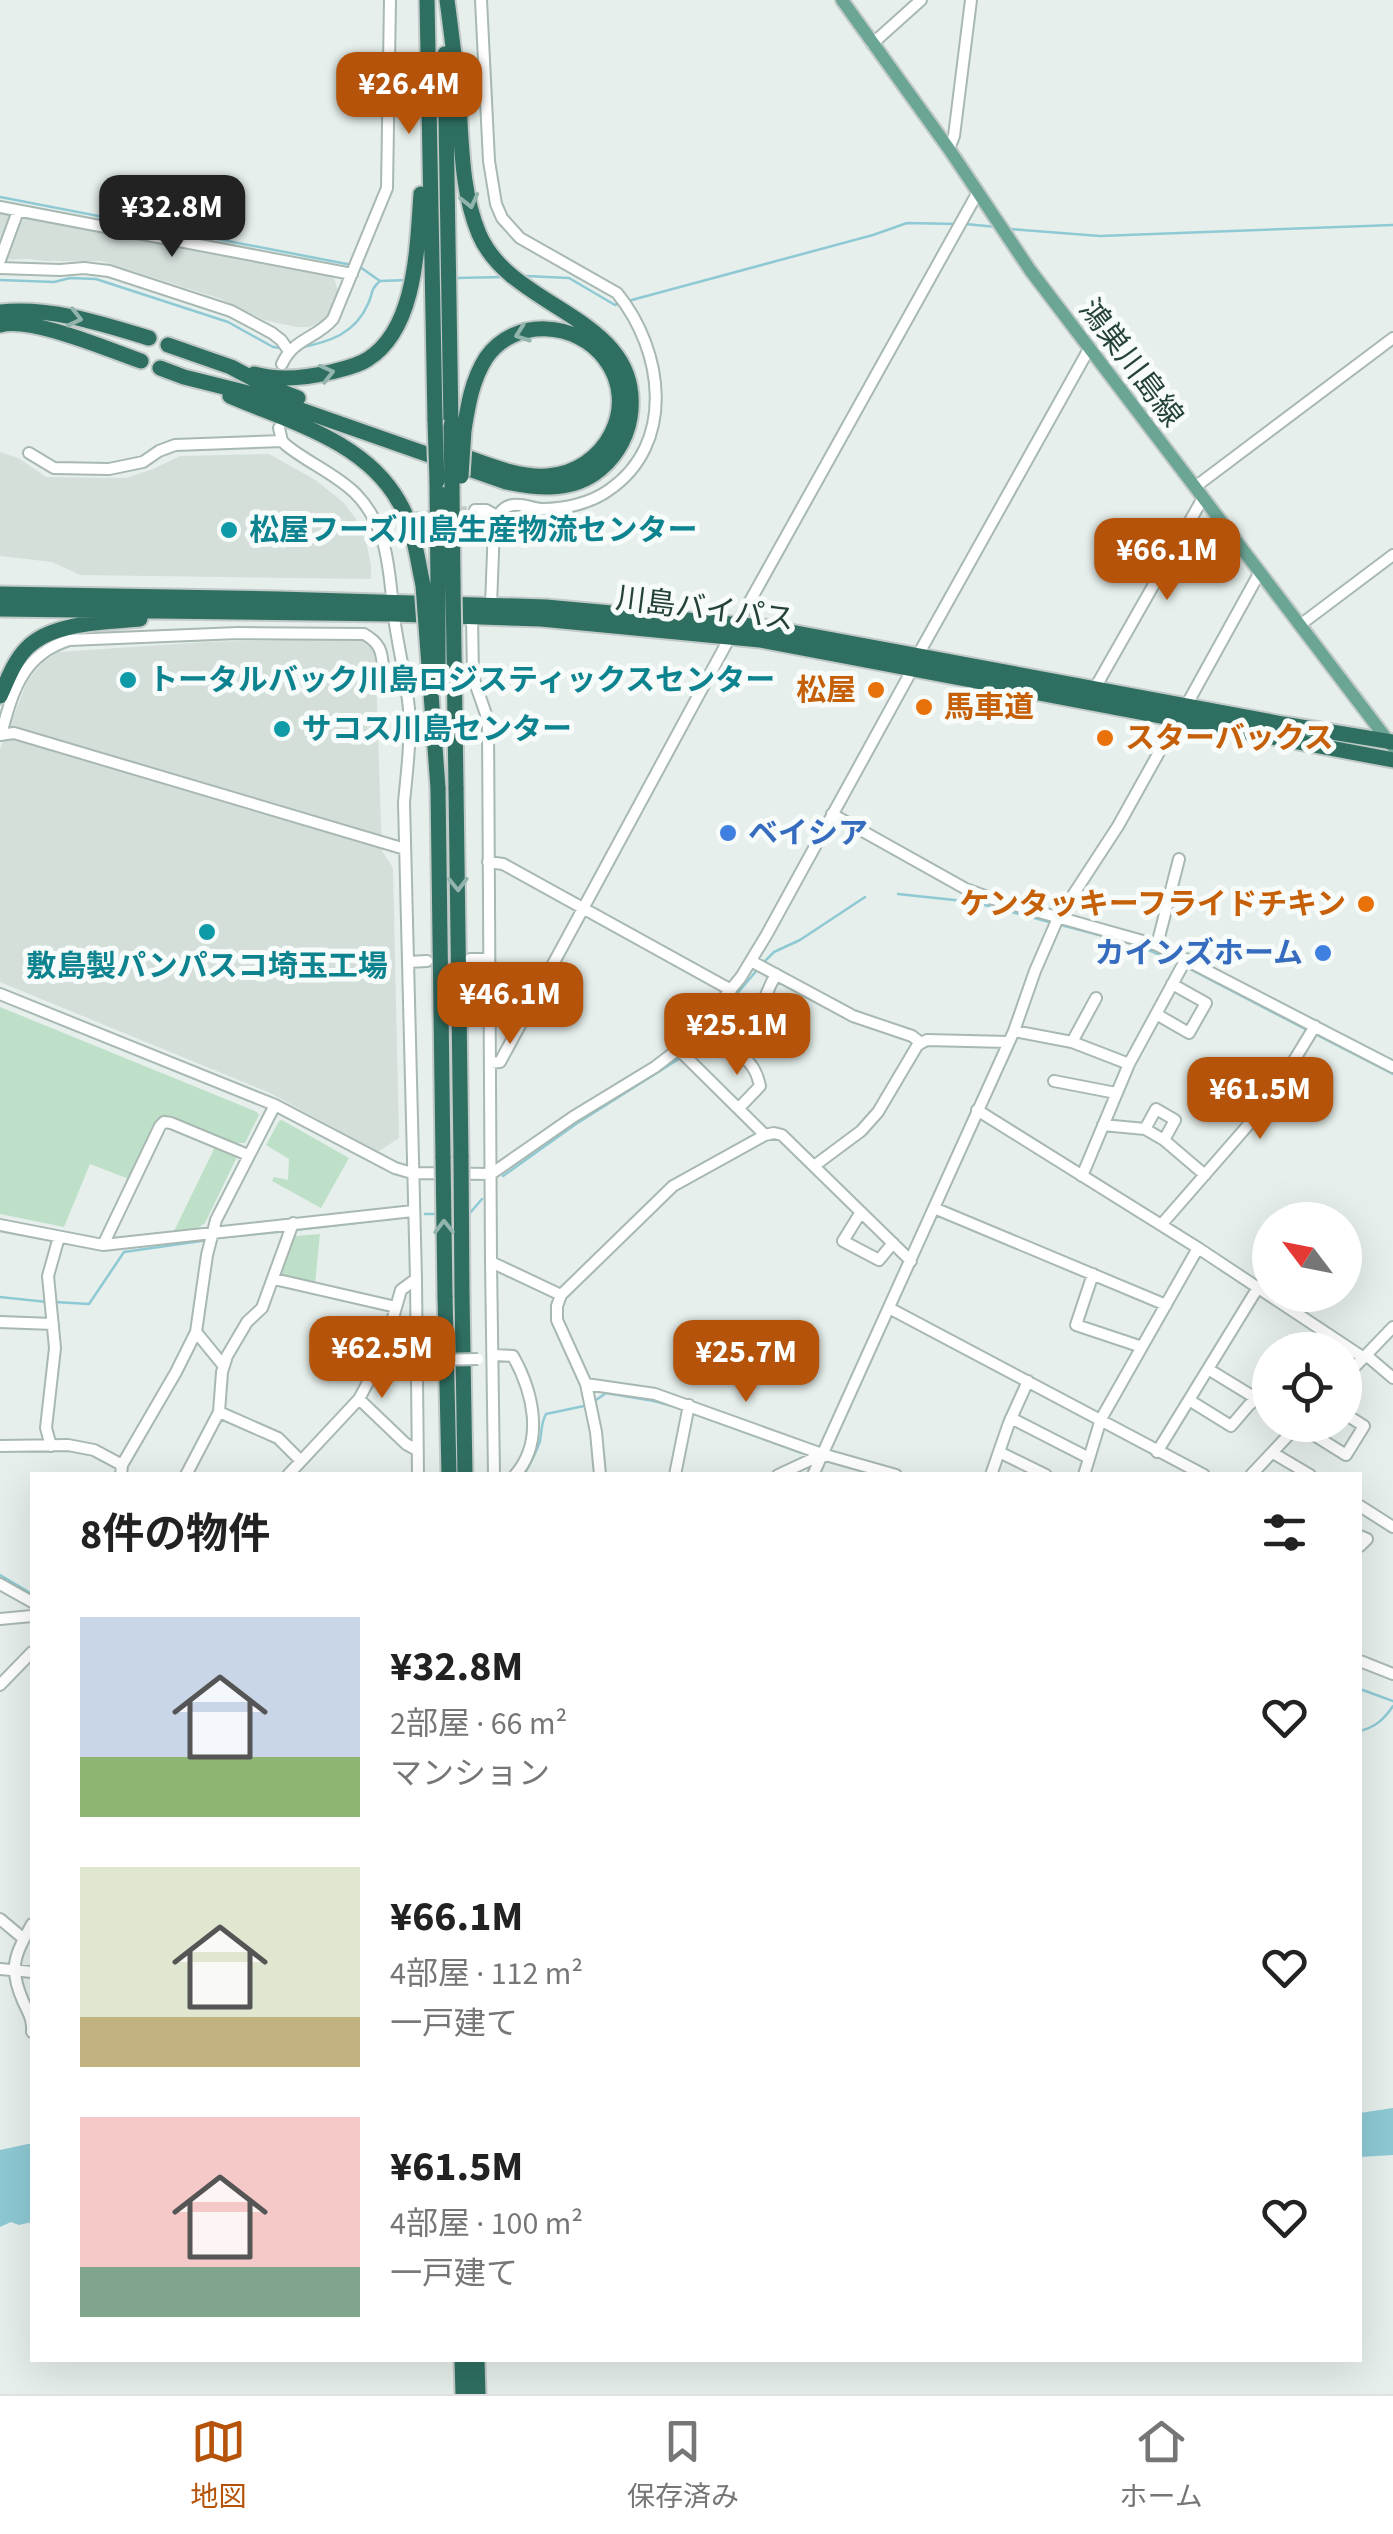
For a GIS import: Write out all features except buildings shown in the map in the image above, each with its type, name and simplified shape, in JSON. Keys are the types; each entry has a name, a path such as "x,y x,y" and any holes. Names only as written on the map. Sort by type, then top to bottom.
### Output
{"highway":[{"path":"184,377 264,397 506,482 535,488 586,479 612,458 628,430 631,400 620,359 600,335 509,274 480,237 468,199 427,0"},
{"path":"440,279 445,0"},
{"path":"168,345 264,377 306,378 368,359 401,318 406,304 417,253 422,189 429,173 443,84"},
{"path":"429,173 450,426 438,788 443,1158 454,1296 457,1472"},
{"path":"0,312 28,309 70,316 149,338"},
{"path":"0,324 12,321 44,328 141,361"},
{"path":"231,368 267,386 346,415 511,472 543,477 581,466 607,442 620,408 616,378 606,360 581,338 544,328 521,332 498,344 486,358 450,426 450,486 444,585 456,728 461,1157 454,1296"},
{"path":"160,368 328,437 371,467 401,504 412,535 444,585"},
{"path":"0,583 52,595"},
{"name":"川島バイパス","path":"0,594 394,608 472,617 734,631 764,627 915,662 1182,713 1393,760"},
{"name":"川島バイパス","path":"0,609 209,612 491,605 546,607 734,631"},
{"path":"0,696 17,660 43,636 81,624 209,612"},
{"name":"川島バイパス","path":"915,662 1095,688 1182,713 1392,744"},
{"path":"462,2362 463,2394"},
{"path":"477,2362 478,2394"}],"main road":[{"name":"鴻巣川島線","path":"842,0 1088,349 1392,744"}],"street":[{"path":"282,364 292,348 333,319 388,188 390,0"},
{"path":"480,0 492,184 502,218 520,238 617,293 628,307 647,349 657,394 654,428 642,456 627,476 606,492 566,507 543,509 512,504 496,516 491,605"},
{"path":"872,44 921,0"},
{"path":"949,149 954,136 970,0"},
{"path":"390,85 484,83"},
{"path":"490,1063 500,1062 978,192"},
{"path":"0,207 352,273"},
{"path":"0,260 18,210"},
{"path":"0,268 84,268 122,275 231,311 292,348"},
{"path":"1095,688 1199,492 1393,338"},
{"path":"0,994 275,1105 395,1168 412,1174 491,1174 680,1050 731,990 751,961 1088,349"},
{"path":"280,428 282,441 356,494 380,524 408,708 404,802 418,1472"},
{"path":"29,453 54,468 109,469 142,462 176,445 282,441"},
{"path":"475,510 486,510 496,516"},
{"path":"1300,625 1393,555"},
{"path":"814,1472 1011,1037 1058,918 1118,826 1260,572"},
{"path":"472,617 474,677 488,720 494,1472"},
{"path":"383,668 381,648 364,634 238,632 68,640 34,658 26,668 0,734 14,733 405,849"},
{"path":"832,814 993,900 1158,945 1393,1068"},
{"path":"1158,945 1179,859"},
{"path":"488,862 504,864 731,990"},
{"path":"470,959 489,959"},
{"path":"1082,1176 1129,1064 1186,960"},
{"path":"408,962 427,961"},
{"path":"751,961 853,1016 912,1036 921,1043"},
{"path":"739,1108 760,1086 756,1069 733,1041 751,1022 776,974"},
{"path":"1156,1014 1189,1032 1206,1003 1172,984"},
{"path":"1072,1042 1096,998"},
{"path":"1161,1225 1270,1100 1314,1026"},
{"path":"814,1166 861,1131 878,1112 917,1046 927,1040 1011,1037 1072,1042 1129,1064"},
{"path":"680,1050 764,1135"},
{"path":"1054,1080 1116,1092"},
{"path":"0,1446 68,1445 94,1450 121,1470 196,1332 212,1232 275,1105"},
{"path":"1146,1129 1156,1109 1176,1120 1164,1140"},
{"path":"977,1110 1252,1285"},
{"path":"103,1246 164,1122 248,1154"},
{"path":"1104,1125 1146,1129 1204,1175"},
{"path":"600,1472 586,1384 557,1320 557,1306 562,1296 673,1186 764,1135 782,1135 911,1260"},
{"path":"934,1208 1166,1305"},
{"path":"0,1225 103,1246 212,1232 292,1229 413,1211"},
{"path":"861,1212 843,1240 880,1260 892,1243"},
{"path":"188,1472 220,1412 223,1365 247,1322 262,1308 292,1229"},
{"path":"51,1446 46,1428 54,1348 48,1276 59,1237"},
{"path":"1085,1472 1102,1420 1198,1248"},
{"path":"491,1262 562,1296"},
{"path":"1093,1274 1076,1325 1142,1347"},
{"path":"274,1278 396,1307"},
{"path":"290,1472 360,1399 382,1356 400,1290 416,1279"},
{"path":"1157,1452 1252,1296"},
{"path":"889,1308 1198,1472"},
{"path":"1296,1312 1393,1378"},
{"path":"0,1322 53,1324"},
{"path":"1362,1359 1393,1328"},
{"path":"196,1332 223,1365"},
{"path":"382,1356 436,1360 512,1356 530,1402 535,1428 532,1446 517,1472"},
{"path":"1208,1369 1252,1395"},
{"path":"992,1472 1028,1381"},
{"path":"586,1384 654,1394 688,1409 885,1472"},
{"path":"360,1399 417,1450"},
{"path":"1189,1400 1231,1426 1252,1404"},
{"path":"675,1472 688,1409"},
{"path":"220,1412 278,1438 304,1472"},
{"path":"1011,1418 1090,1458"},
{"path":"1255,1472 1282,1442"},
{"path":"1326,1442 1346,1454 1354,1442"},
{"path":"999,1452 1040,1472"},
{"path":"1273,1452 1305,1472"},
{"path":"784,1472 822,1454"},
{"path":"1362,1507 1393,1527"},
{"path":"0,1584 30,1601"},
{"path":"0,1619 30,1616"},
{"path":"0,1686 30,1654"},
{"path":"1362,1662 1393,1674"},
{"path":"0,1919 24,1939"},
{"path":"30,1928 15,1957 13,1971 30,2016"},
{"path":"0,1969 30,1972"}],"shaded area":[{"path":"0,211 321,273 334,278 338,291 332,310 322,321 296,327 264,320 221,299 101,261 0,260"},
{"path":"0,452 18,458 46,477 126,478 180,456 269,454 314,479 343,502 365,537 371,579 80,575 52,562 0,556"},
{"path":"357,638 375,648 382,851 393,868 399,1138 378,1152 270,1093 0,982 0,749 28,680 42,663 58,652 207,642"}],"green space":[{"path":"0,1007 259,1115 245,1143 234,1143 171,1117 158,1121 129,1179 90,1164 64,1227 0,1214"},
{"path":"282,1120 349,1158 321,1208 272,1181 274,1177 288,1180 289,1159 266,1145"},
{"path":"216,1145 237,1157 205,1223 198,1228 174,1231"},
{"path":"320,1234 315,1284 282,1276 295,1236"}],"water":[{"path":"1393,2108 1393,2155 1362,2157 1362,2113"},
{"path":"30,2144 30,2222 11,2222 0,2227 0,2150"}],"waterway":[{"path":"0,197 352,265"},
{"path":"628,301 907,223 957,224"},
{"path":"965,224 997,227"},
{"path":"1010,229 1100,236 1393,225"},
{"path":"360,267 380,281 408,280"},
{"path":"526,276 569,278 615,305 620,303"},
{"path":"456,278 503,277"},
{"path":"0,280 96,279 228,322 281,348"},
{"path":"299,348 348,330 363,314 379,282"},
{"path":"898,894 973,902 1053,923"},
{"path":"762,964 774,952 800,940 865,897"},
{"path":"1061,925 1137,945 1181,964"},
{"path":"1188,968 1307,1030"},
{"path":"688,1052 757,970"},
{"path":"1317,1035 1393,1074"},
{"path":"503,1176 682,1057"},
{"path":"470,1213 482,1199"},
{"path":"425,1214 437,1214"},
{"path":"295,1230 398,1218"},
{"path":"216,1238 287,1231"},
{"path":"55,1302 89,1304 124,1252 208,1240"},
{"path":"0,1297 47,1302"},
{"path":"596,1400 606,1393 683,1409"},
{"path":"525,1472 540,1441 546,1414 584,1406"},
{"path":"695,1414 802,1453"},
{"path":"0,1575 30,1593"},
{"path":"1362,1690 1393,1701"},
{"path":"1362,1730 1379,1722 1393,1706"}],"tunnel":[{"path":"383,522 475,510"}],"place":[{"name":"松屋フーズ川島生産物流センター","path":"229,530"},
{"name":"トータルバック川島ロジスティックスセンター","path":"128,680"},
{"name":"松屋","path":"876,690"},
{"name":"馬車道","path":"924,707"},
{"name":"サコス川島センター","path":"282,729"},
{"name":"スターバックス","path":"1105,738"},
{"name":"ベイシア","path":"728,833"},
{"name":"ケンタッキーフライドチキン","path":"1366,904"},
{"name":"敷島製パンパスコ埼玉工場","path":"207,932"},
{"name":"カインズホーム","path":"1323,953"}]}
